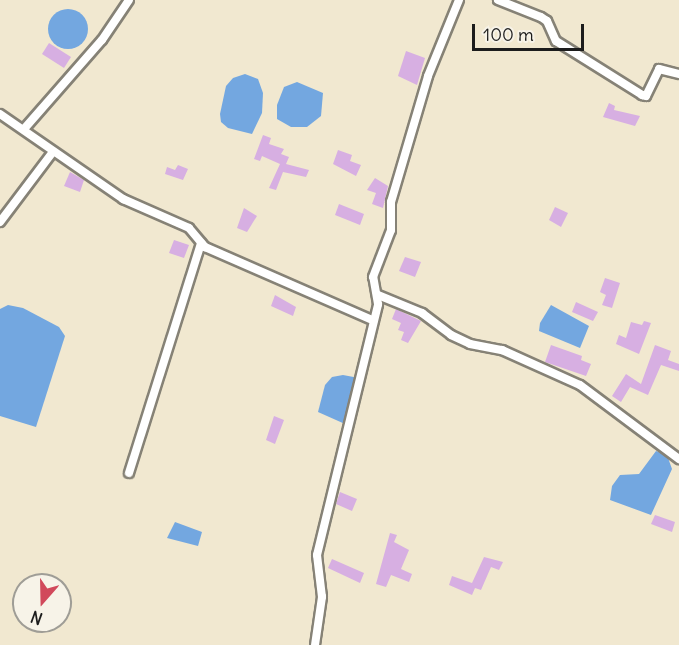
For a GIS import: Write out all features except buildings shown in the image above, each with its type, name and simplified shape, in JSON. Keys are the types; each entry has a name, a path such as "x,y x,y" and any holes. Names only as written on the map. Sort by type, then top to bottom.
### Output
{"street":[{"path":"24,129 102,40 129,0"},
{"path":"315,645 322,597 317,555 374,321 378,295 373,277 391,230 391,202 428,76 459,0"},
{"path":"498,0 547,21 556,41 635,92 646,96 659,69 679,74"},
{"path":"0,114 24,129 52,153 123,199 189,228 201,243 238,264 374,321"},
{"path":"0,222 52,153"},
{"path":"129,473 201,243"},
{"path":"378,295 423,313 460,339 502,350 580,385 679,459"}],"water":[{"path":"68,9 76,10 82,15 87,21 87,37 82,43 76,48 68,49 60,48 54,43 49,37 48,29 49,21 54,15 60,10"},
{"path":"245,74 258,79 263,93 262,113 252,134 228,128 221,122 220,114 226,86 233,78"},
{"path":"297,82 323,93 321,116 307,127 291,127 277,119 277,105 284,87"},
{"path":"8,305 23,308 59,327 65,336 36,427 0,416 0,309"},
{"path":"551,305 589,326 580,348 539,331 540,323"},
{"path":"343,375 359,378 345,424 318,412 325,385 332,377"},
{"path":"656,451 667,455 672,469 651,515 610,500 612,486 620,475 639,474"},
{"path":"175,522 202,532 198,546 167,538"}]}
